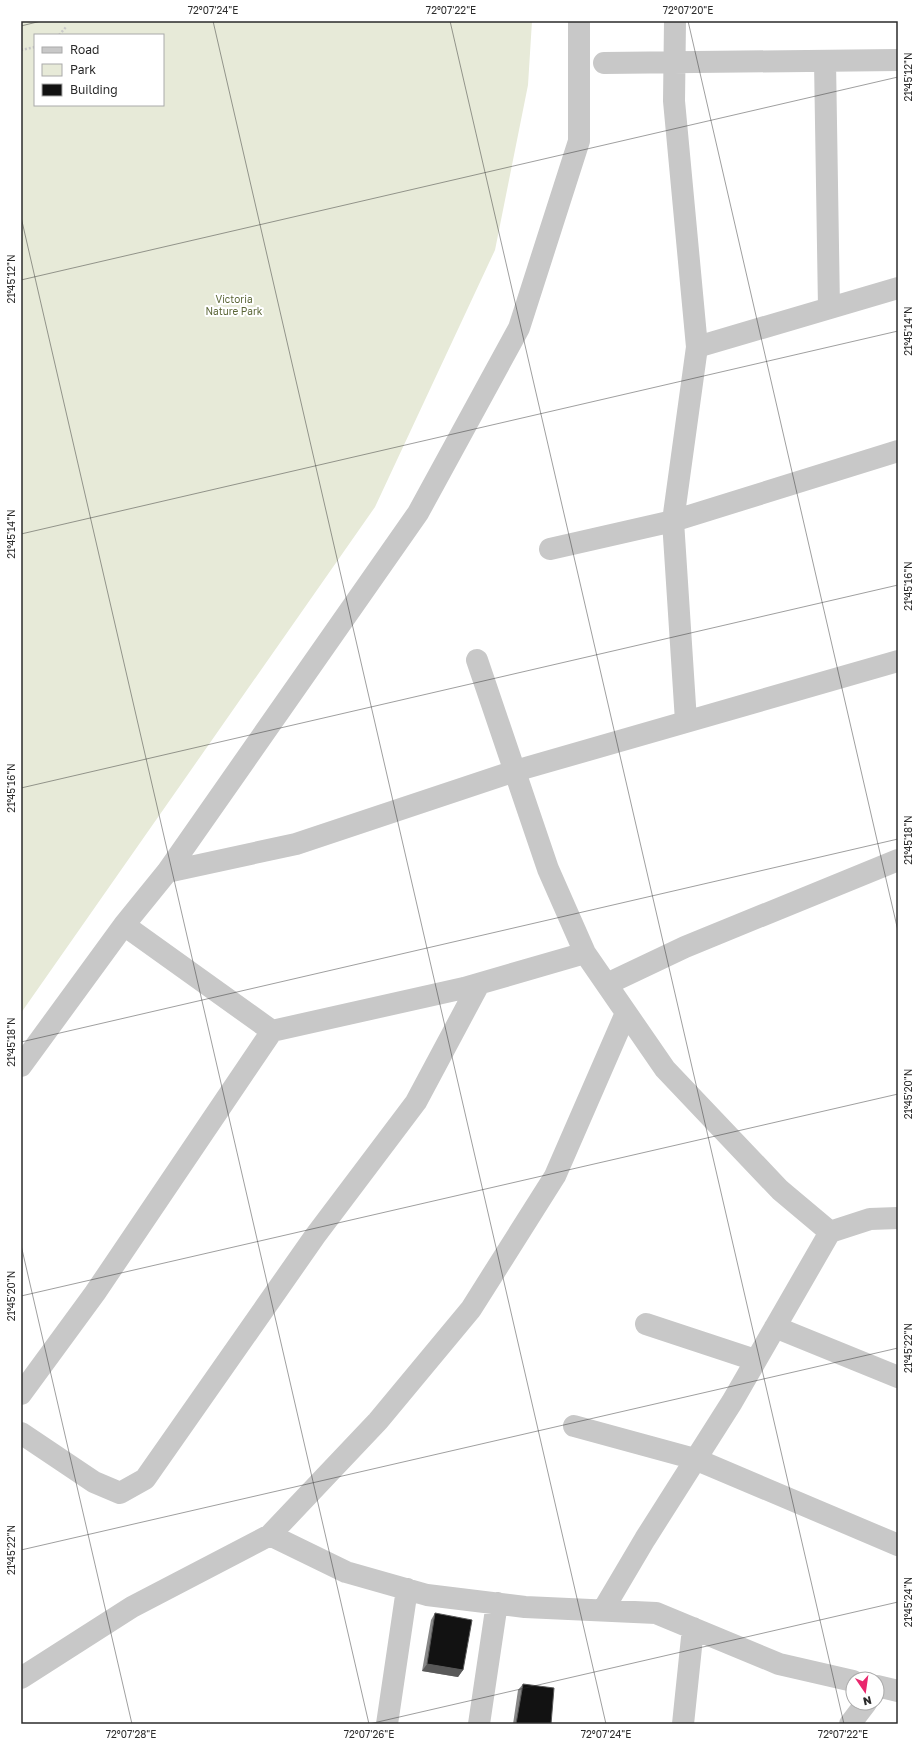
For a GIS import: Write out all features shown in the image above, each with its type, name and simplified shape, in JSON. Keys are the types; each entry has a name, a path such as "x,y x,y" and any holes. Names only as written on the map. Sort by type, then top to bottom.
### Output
{"street":[{"path":"21,1066 124,925 167,872 229,781 418,513 519,328 578,141 579,21"},
{"path":"675,21 674,101 697,346 673,521 686,722"},
{"path":"604,63 825,62 898,60"},
{"path":"825,62 829,308"},
{"path":"697,346 898,288"},
{"path":"550,549 673,521 898,451"},
{"path":"477,660 548,869 585,953 665,1069 780,1190 830,1232"},
{"path":"167,872 296,844 515,771 898,661"},
{"path":"607,984 685,947 898,860"},
{"path":"124,925 272,1031"},
{"path":"21,1394 95,1293 272,1031 479,984 585,953"},
{"path":"21,1433 94,1482 120,1492 145,1478 315,1236 416,1102 479,984"},
{"path":"21,1678 132,1607 270,1535 378,1420 471,1310 555,1176 626,1013"},
{"path":"603,1610 775,1327 830,1232 870,1219 898,1218"},
{"path":"646,1324 755,1360"},
{"path":"775,1327 898,1377"},
{"path":"574,1426 695,1460 898,1545"},
{"path":"270,1535 346,1572 427,1595 525,1607 656,1613 779,1664 845,1679"},
{"path":"387,1724 406,1589"},
{"path":"479,1724 497,1603"},
{"path":"683,1724 693,1628"},
{"path":"850,1724 861,1711"}],"path":[{"path":"60,34 67,26"},
{"path":"21,50 34,47"}],"green space":[{"name":"Victoria Nature Park","path":"21,21 532,21 528,85 495,250 375,507 21,1013"}],"building":[{"path":"435,1613 472,1620 463,1670 427,1664"},
{"path":"523,1684 554,1688 551,1724 516,1724"}]}
